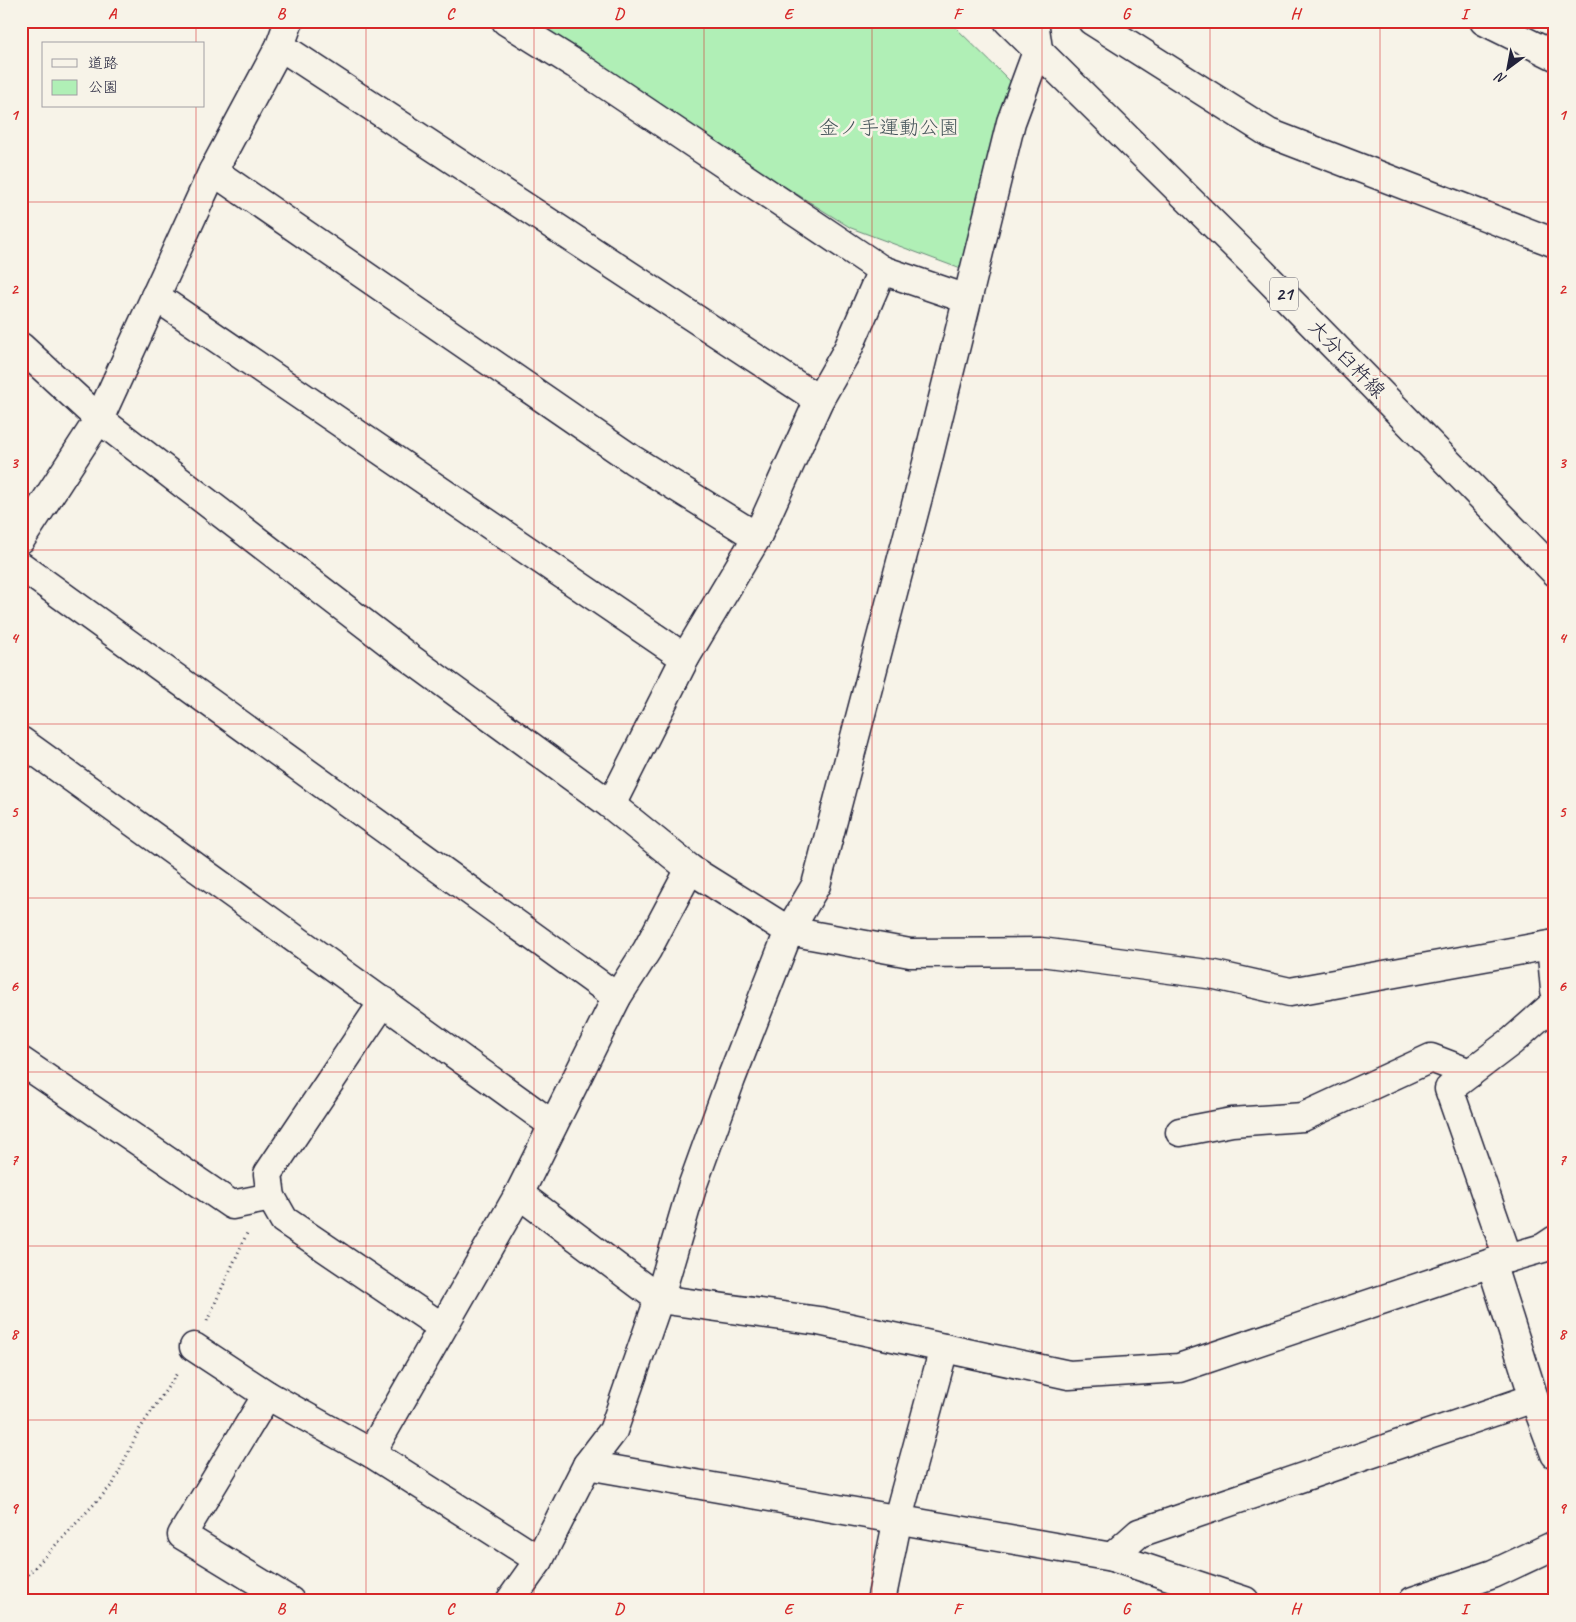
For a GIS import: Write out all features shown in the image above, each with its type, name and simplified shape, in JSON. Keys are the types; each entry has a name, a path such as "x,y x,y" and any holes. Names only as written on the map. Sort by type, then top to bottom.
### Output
{"street":[{"path":"506,21 575,64 882,270 967,299"},
{"name":"大分臼杵線","path":"1008,21 1254,264 1555,572"},
{"path":"510,1601 539,1560 587,1465 612,1431 659,1299 693,1184 789,932 816,885 927,464 1011,122 1038,49 1034,21"},
{"path":"1092,21 1269,133 1555,243"},
{"path":"1484,21 1555,56"},
{"path":"21,539 99,419 213,171 284,34 819,400"},
{"path":"213,171 633,460 757,537"},
{"path":"611,806 685,658 757,537 819,400 848,349 882,270"},
{"path":"155,296 685,658"},
{"path":"21,347 99,419 404,654 611,806 690,869 789,932 910,953 1041,952 1215,975 1290,992 1553,945 1555,990"},
{"path":"21,566 617,997"},
{"path":"21,741 384,1001 553,1125"},
{"path":"371,1453 519,1194 617,997 647,950 690,869"},
{"path":"263,1199 268,1174 384,1001"},
{"path":"1555,1003 1512,1041 1449,1089 1500,1261 1534,1398 1555,1454"},
{"path":"1180,1132 1232,1122 1303,1117 1431,1058 1470,1073"},
{"path":"21,1061 232,1205 263,1199"},
{"path":"519,1194 659,1299 819,1321 1069,1375 1179,1368 1543,1248 1555,1240"},
{"path":"263,1199 284,1220 442,1327"},
{"path":"194,1347 267,1395 371,1453 539,1560"},
{"path":"881,1601 898,1518 944,1348"},
{"path":"267,1395 182,1535 290,1601"},
{"path":"1112,1557 1139,1533 1534,1398"},
{"path":"587,1465 1112,1557 1245,1601"},
{"path":"1413,1601 1493,1574 1555,1545"}],"path":[{"path":"21,1582 113,1484 139,1430 194,1347 263,1199"}],"green space":[{"name":"金ノ手運動公園","path":"520,21 949,21 1011,82 961,269 851,228"}]}
